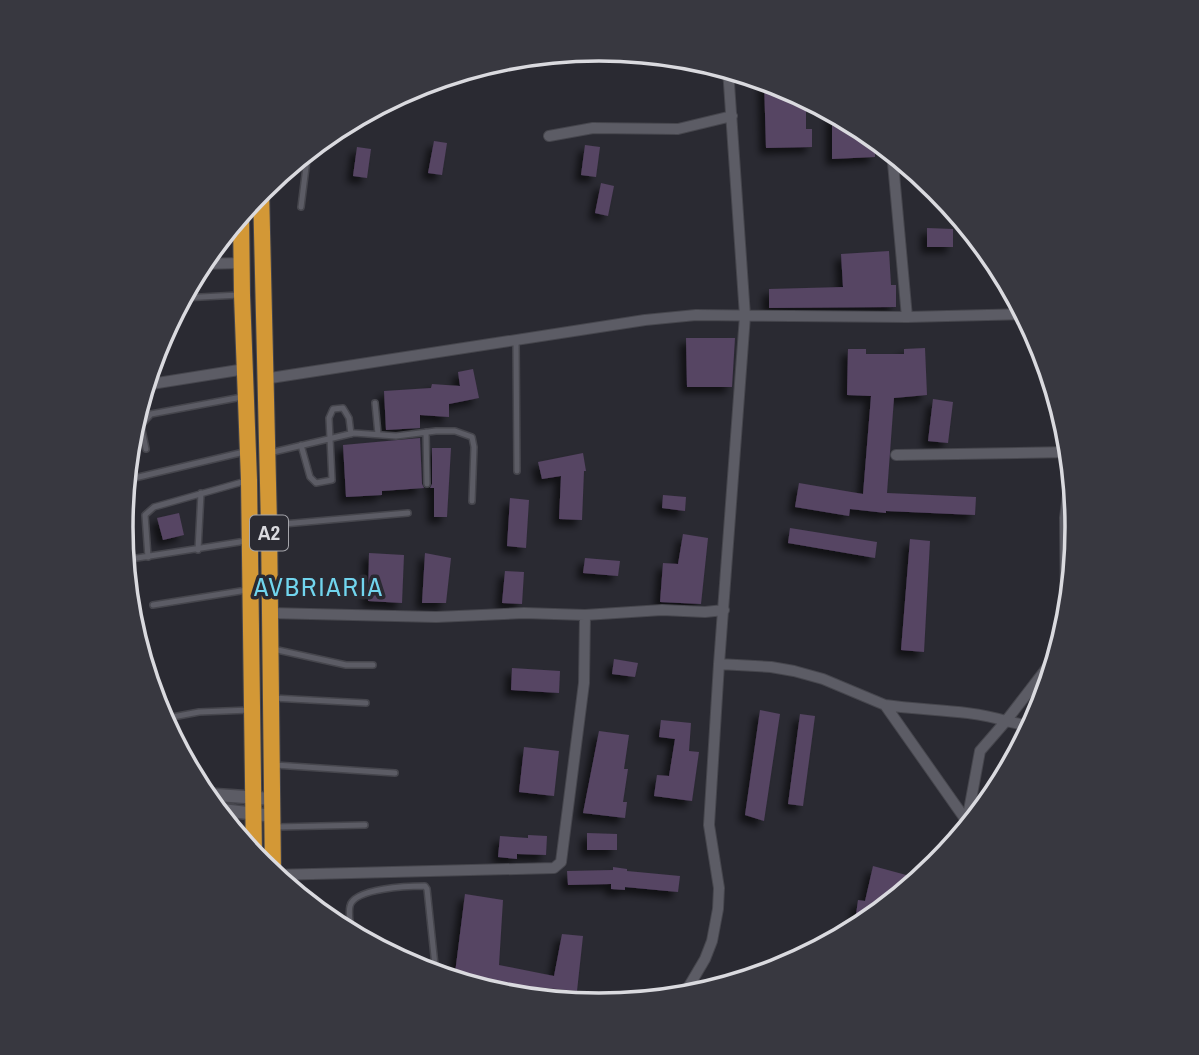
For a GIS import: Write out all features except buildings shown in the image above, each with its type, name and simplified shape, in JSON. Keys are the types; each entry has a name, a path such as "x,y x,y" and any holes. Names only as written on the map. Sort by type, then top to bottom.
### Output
{"highway":[{"name":"A2","path":"261,207 273,860"},
{"name":"A2","path":"241,230 249,480 254,840"}],"street":[{"path":"689,985 709,950 718,909 719,888 709,825 745,316 729,80"},
{"path":"549,136 593,128 678,129 732,116"},
{"path":"893,166 907,317"},
{"path":"215,264 242,264"},
{"path":"264,379 645,320 696,315 907,317 1013,311"},
{"path":"156,383 245,369"},
{"path":"896,455 1060,452"},
{"path":"269,613 436,617 724,610"},
{"path":"288,875 554,868 561,862 584,683 585,615"},
{"path":"719,664 794,671 823,679 885,705 965,713 1022,725"},
{"path":"970,810 980,751 1042,674"},
{"path":"885,705 962,820"},
{"path":"218,795 253,797 273,814"},
{"path":"230,811 254,815 273,814"}],"lane":[{"path":"301,207 306,166"},
{"path":"194,297 242,295"},
{"path":"516,340 517,471"},
{"path":"146,419 151,414 245,396"},
{"path":"374,404 378,434"},
{"path":"301,445 310,477 316,483 332,480 330,412 339,407 343,408 349,418 351,434"},
{"path":"266,454 351,434 397,436 455,431 472,438 472,501"},
{"path":"426,432 427,484"},
{"path":"143,434 146,449"},
{"path":"136,478 247,451"},
{"path":"148,557 145,516 154,507 249,480"},
{"path":"198,550 201,493"},
{"path":"269,525 408,513"},
{"path":"134,559 249,541"},
{"path":"153,605 250,590"},
{"path":"269,648 346,665 373,665"},
{"path":"270,698 366,703"},
{"path":"174,717 200,712 253,709"},
{"path":"272,764 395,773"},
{"path":"273,814 365,825"},
{"path":"351,921 350,906 357,895 425,886 435,963"}],"district":[{"name":"AVBRIARIA","path":"319,587"}]}
